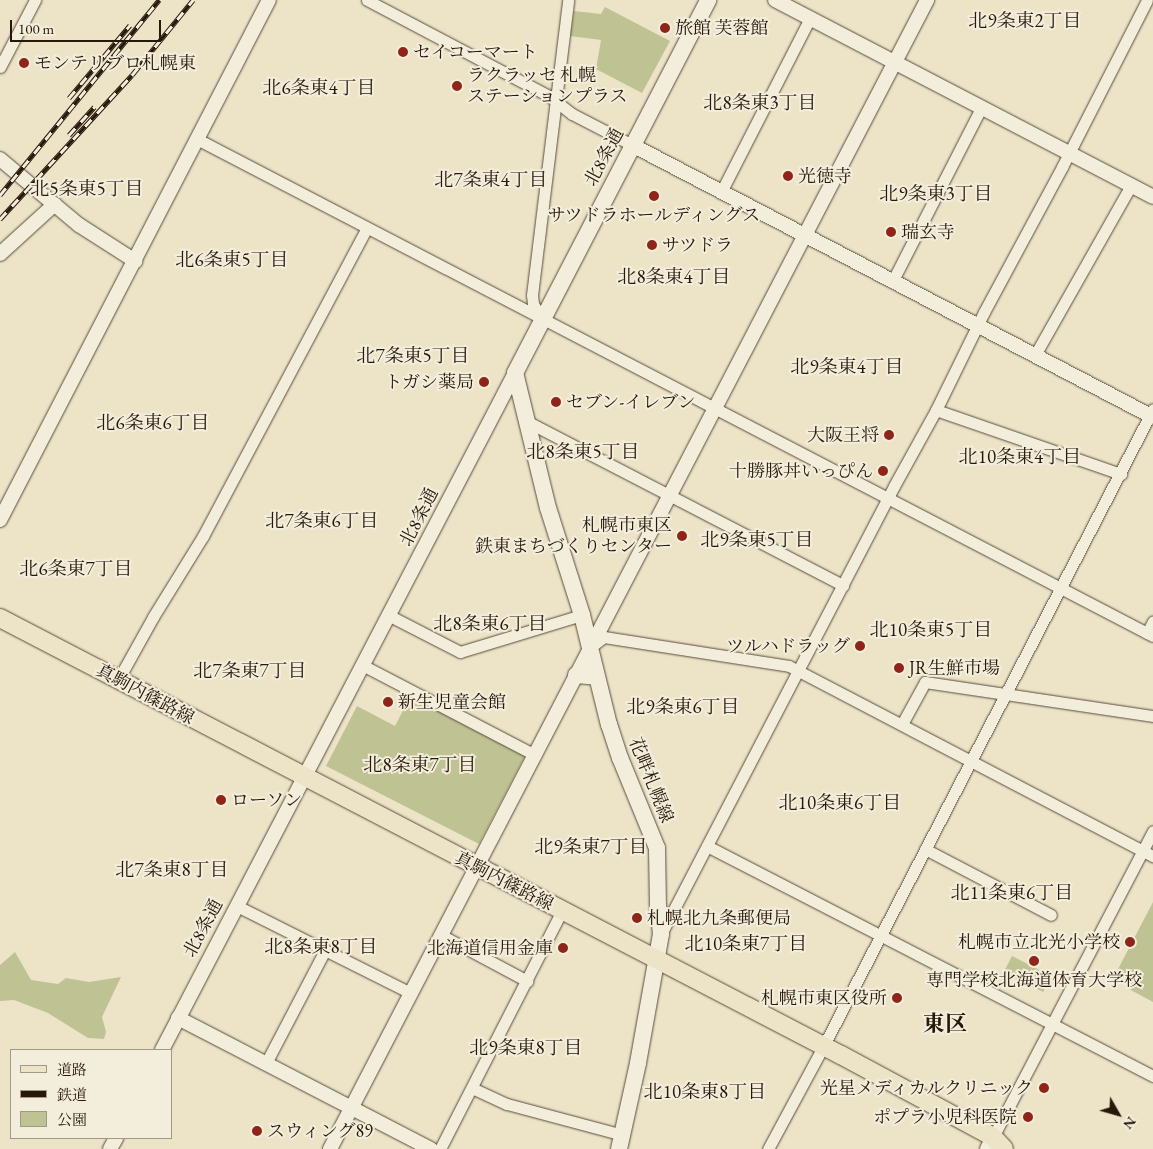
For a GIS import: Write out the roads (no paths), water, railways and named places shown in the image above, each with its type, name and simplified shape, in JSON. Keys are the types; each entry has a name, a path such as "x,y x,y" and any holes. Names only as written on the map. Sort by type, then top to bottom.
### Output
{"main road":[{"name":"北8条通","path":"515,373 708,0"},
{"name":"花畔札幌線","path":"515,373 548,508 582,615 620,758 657,848 658,906 661,934 640,1053 621,1142"},
{"name":"真駒内篠路線","path":"0,618 656,959 823,1048 995,1145"},
{"path":"576,675 597,677"}],"street":[{"path":"0,67 35,0"},
{"path":"0,520 269,0"},
{"path":"367,0 549,96 572,114 632,146 978,327 1152,414 880,934 823,1048 768,1149"},
{"path":"542,319 533,304 532,295 568,0"},
{"path":"775,0 1153,197"},
{"path":"330,1149 928,0"},
{"path":"661,934 936,410 1147,0"},
{"path":"721,192 810,18"},
{"path":"892,282 981,108"},
{"path":"197,139 888,500 1150,634 1153,622"},
{"path":"0,159 79,226 135,261"},
{"path":"1035,356 1131,185"},
{"path":"0,254 55,204"},
{"path":"118,680 153,617 203,536 367,228"},
{"name":"北8条通","path":"162,1049 364,666 515,373"},
{"path":"936,410 1121,474"},
{"path":"528,422 843,585"},
{"path":"390,616 460,652 582,615"},
{"path":"590,647 604,637 789,666 1148,853"},
{"path":"364,666 535,755"},
{"path":"902,724 925,682 1153,716"},
{"path":"995,1145 1052,1024 1148,853 1153,831"},
{"path":"708,846 1153,1076"},
{"path":"925,849 1051,915"},
{"path":"237,906 411,993"},
{"path":"440,1149 528,981 562,911"},
{"path":"441,936 528,981"},
{"path":"266,1063 325,950"},
{"path":"178,1018 432,1149"},
{"path":"472,1088 507,1104 621,1142"}],"railway":[{"path":"0,195 159,0"},
{"path":"0,219 132,75 193,0"},
{"path":"69,98 130,25"},
{"path":"69,135 94,107"}],"place":[{"name":"旅館 芙蓉館","path":"665,28"},
{"name":"セイコーマート","path":"403,52"},
{"name":"モンテリブロ札幌東","path":"24,63"},
{"name":"ラクラッセ 札幌 ステーションプラス","path":"457,86"},
{"name":"光徳寺","path":"788,176"},
{"name":"サツドラホールディングス","path":"654,196"},
{"name":"瑞玄寺","path":"891,232"},
{"name":"サツドラ","path":"652,245"},
{"name":"トガシ薬局","path":"484,382"},
{"name":"セブン-イレブン","path":"556,402"},
{"name":"大阪王将","path":"889,435"},
{"name":"十勝豚丼いっぴん","path":"883,471"},
{"name":"札幌市東区 鉄東まちづくりセンター","path":"682,536"},
{"name":"ツルハドラッグ","path":"860,646"},
{"name":"JR生鮮市場","path":"899,668"},
{"name":"新生児童会館","path":"388,702"},
{"name":"ローソン","path":"221,800"},
{"name":"札幌北九条郵便局","path":"637,918"},
{"name":"札幌市立北光小学校","path":"1130,942"},
{"name":"北海道信用金庫","path":"563,948"},
{"name":"専門学校北海道体育大学校","path":"1034,961"},
{"name":"札幌市東区役所","path":"897,998"},
{"name":"光星メディカルクリニック","path":"1044,1088"},
{"name":"ポプラ小児科医院","path":"1028,1117"},
{"name":"スウィング89","path":"257,1131"}],"district":[{"name":"北9条東2丁目","path":"1025,21"},
{"name":"北6条東4丁目","path":"319,88"},
{"name":"北8条東3丁目","path":"760,103"},
{"name":"北7条東4丁目","path":"491,180"},
{"name":"北5条東5丁目","path":"87,189"},
{"name":"北9条東3丁目","path":"936,194"},
{"name":"北6条東5丁目","path":"232,260"},
{"name":"北8条東4丁目","path":"674,277"},
{"name":"北7条東5丁目","path":"413,356"},
{"name":"北9条東4丁目","path":"847,367"},
{"name":"北6条東6丁目","path":"153,423"},
{"name":"北8条東5丁目","path":"583,452"},
{"name":"北10条東4丁目","path":"1020,457"},
{"name":"北7条東6丁目","path":"322,521"},
{"name":"北9条東5丁目","path":"757,540"},
{"name":"北6条東7丁目","path":"76,569"},
{"name":"北8条東6丁目","path":"490,624"},
{"name":"北10条東5丁目","path":"931,630"},
{"name":"北7条東7丁目","path":"250,671"},
{"name":"北9条東6丁目","path":"683,707"},
{"name":"北8条東7丁目","path":"420,765"},
{"name":"北10条東6丁目","path":"840,803"},
{"name":"北9条東7丁目","path":"591,847"},
{"name":"北7条東8丁目","path":"172,870"},
{"name":"北11条東6丁目","path":"1012,893"},
{"name":"北10条東7丁目","path":"746,944"},
{"name":"北8条東8丁目","path":"321,947"},
{"name":"東区","path":"945,1024"},
{"name":"北9条東8丁目","path":"526,1048"},
{"name":"北10条東8丁目","path":"705,1092"}]}
